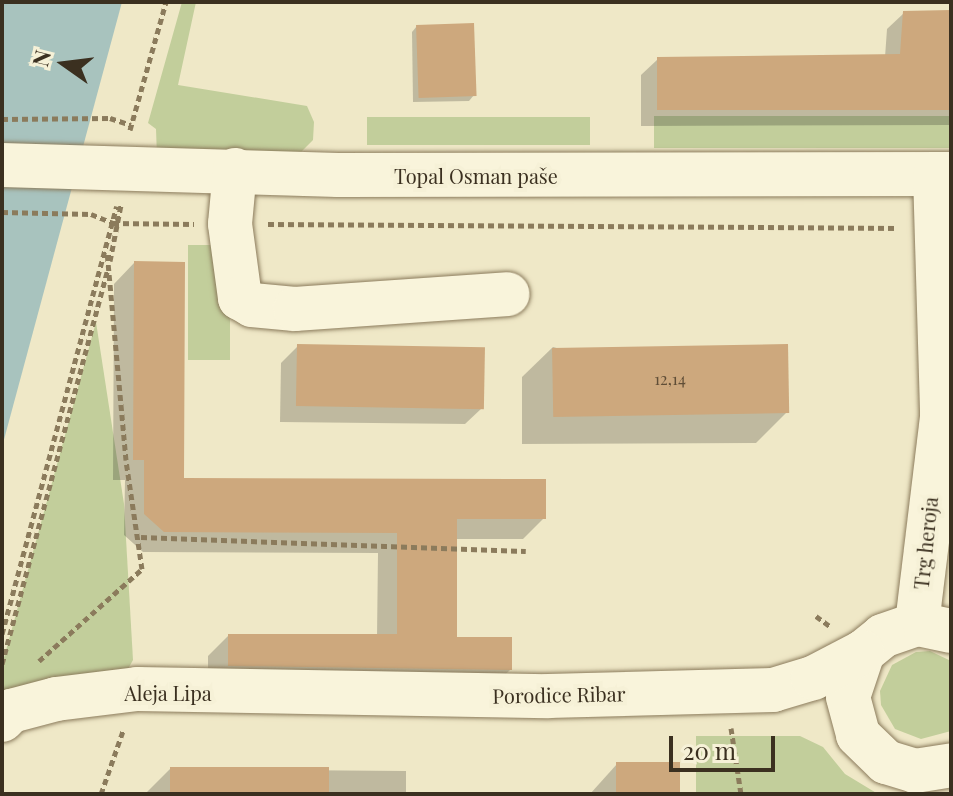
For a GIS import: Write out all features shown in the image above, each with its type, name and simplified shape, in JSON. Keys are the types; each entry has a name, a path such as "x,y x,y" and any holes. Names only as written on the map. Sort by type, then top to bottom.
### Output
{"street":[{"name":"Topal Osman paše","path":"2,165 114,189 235,170 619,176 943,174"},
{"path":"235,170 230,224 240,298 252,305 295,309 507,294"},
{"name":"Trg heroja","path":"934,628 947,433 936,229 943,174"},
{"name":"Porodice Ribar","path":"778,690 863,652 883,636 934,628"},
{"path":"863,652 851,679 852,719 870,750 886,762 937,781"},
{"name":"Aleja Lipa","path":"2,720 11,711 56,699 137,689 340,694"},
{"name":"Porodice Ribar","path":"340,694 548,696 778,690 812,698 852,719"}],"path":[{"path":"129,133 166,2"},
{"path":"2,119 110,118 131,125"},
{"path":"2,634 113,223 114,189"},
{"path":"2,664 121,223 114,189"},
{"path":"2,212 91,214 113,223 936,229"},
{"path":"35,665 142,569 141,537 126,460 107,246"},
{"path":"141,537 526,551"},
{"path":"101,794 137,689"},
{"path":"725,692 741,794"}],"green space":[{"path":"182,2 196,2 178,85 307,106 314,122 313,140 300,153 157,157 156,129 148,123"},
{"path":"654,116 951,116 951,148 654,148"},
{"path":"367,117 590,117 590,145 367,145"},
{"path":"188,245 230,245 230,360 188,360"},
{"path":"96,322 124,504 133,660 123,678 2,698 2,665"},
{"path":"930,651 951,661 951,731 921,739 895,729 881,705 880,691 892,665 916,652"},
{"path":"696,736 800,736 823,747 845,774 878,794 696,794"}],"water":[{"path":"2,2 122,2 2,447"}],"building":[{"path":"951,10 951,110 657,110 657,57 900,54 903,11"},
{"path":"474,23 477,96 419,98 416,25"},
{"path":"134,261 185,262 184,478 546,479 546,519 457,519 457,637 512,637 512,670 228,666 228,634 397,634 397,533 164,532 144,514 144,460 133,460"},
{"path":"297,344 485,347 484,409 296,406"},
{"path":"788,344 789,413 553,417 552,348"},
{"path":"616,762 680,762 680,794 616,794"},
{"path":"170,767 329,767 329,794 170,794"}]}
